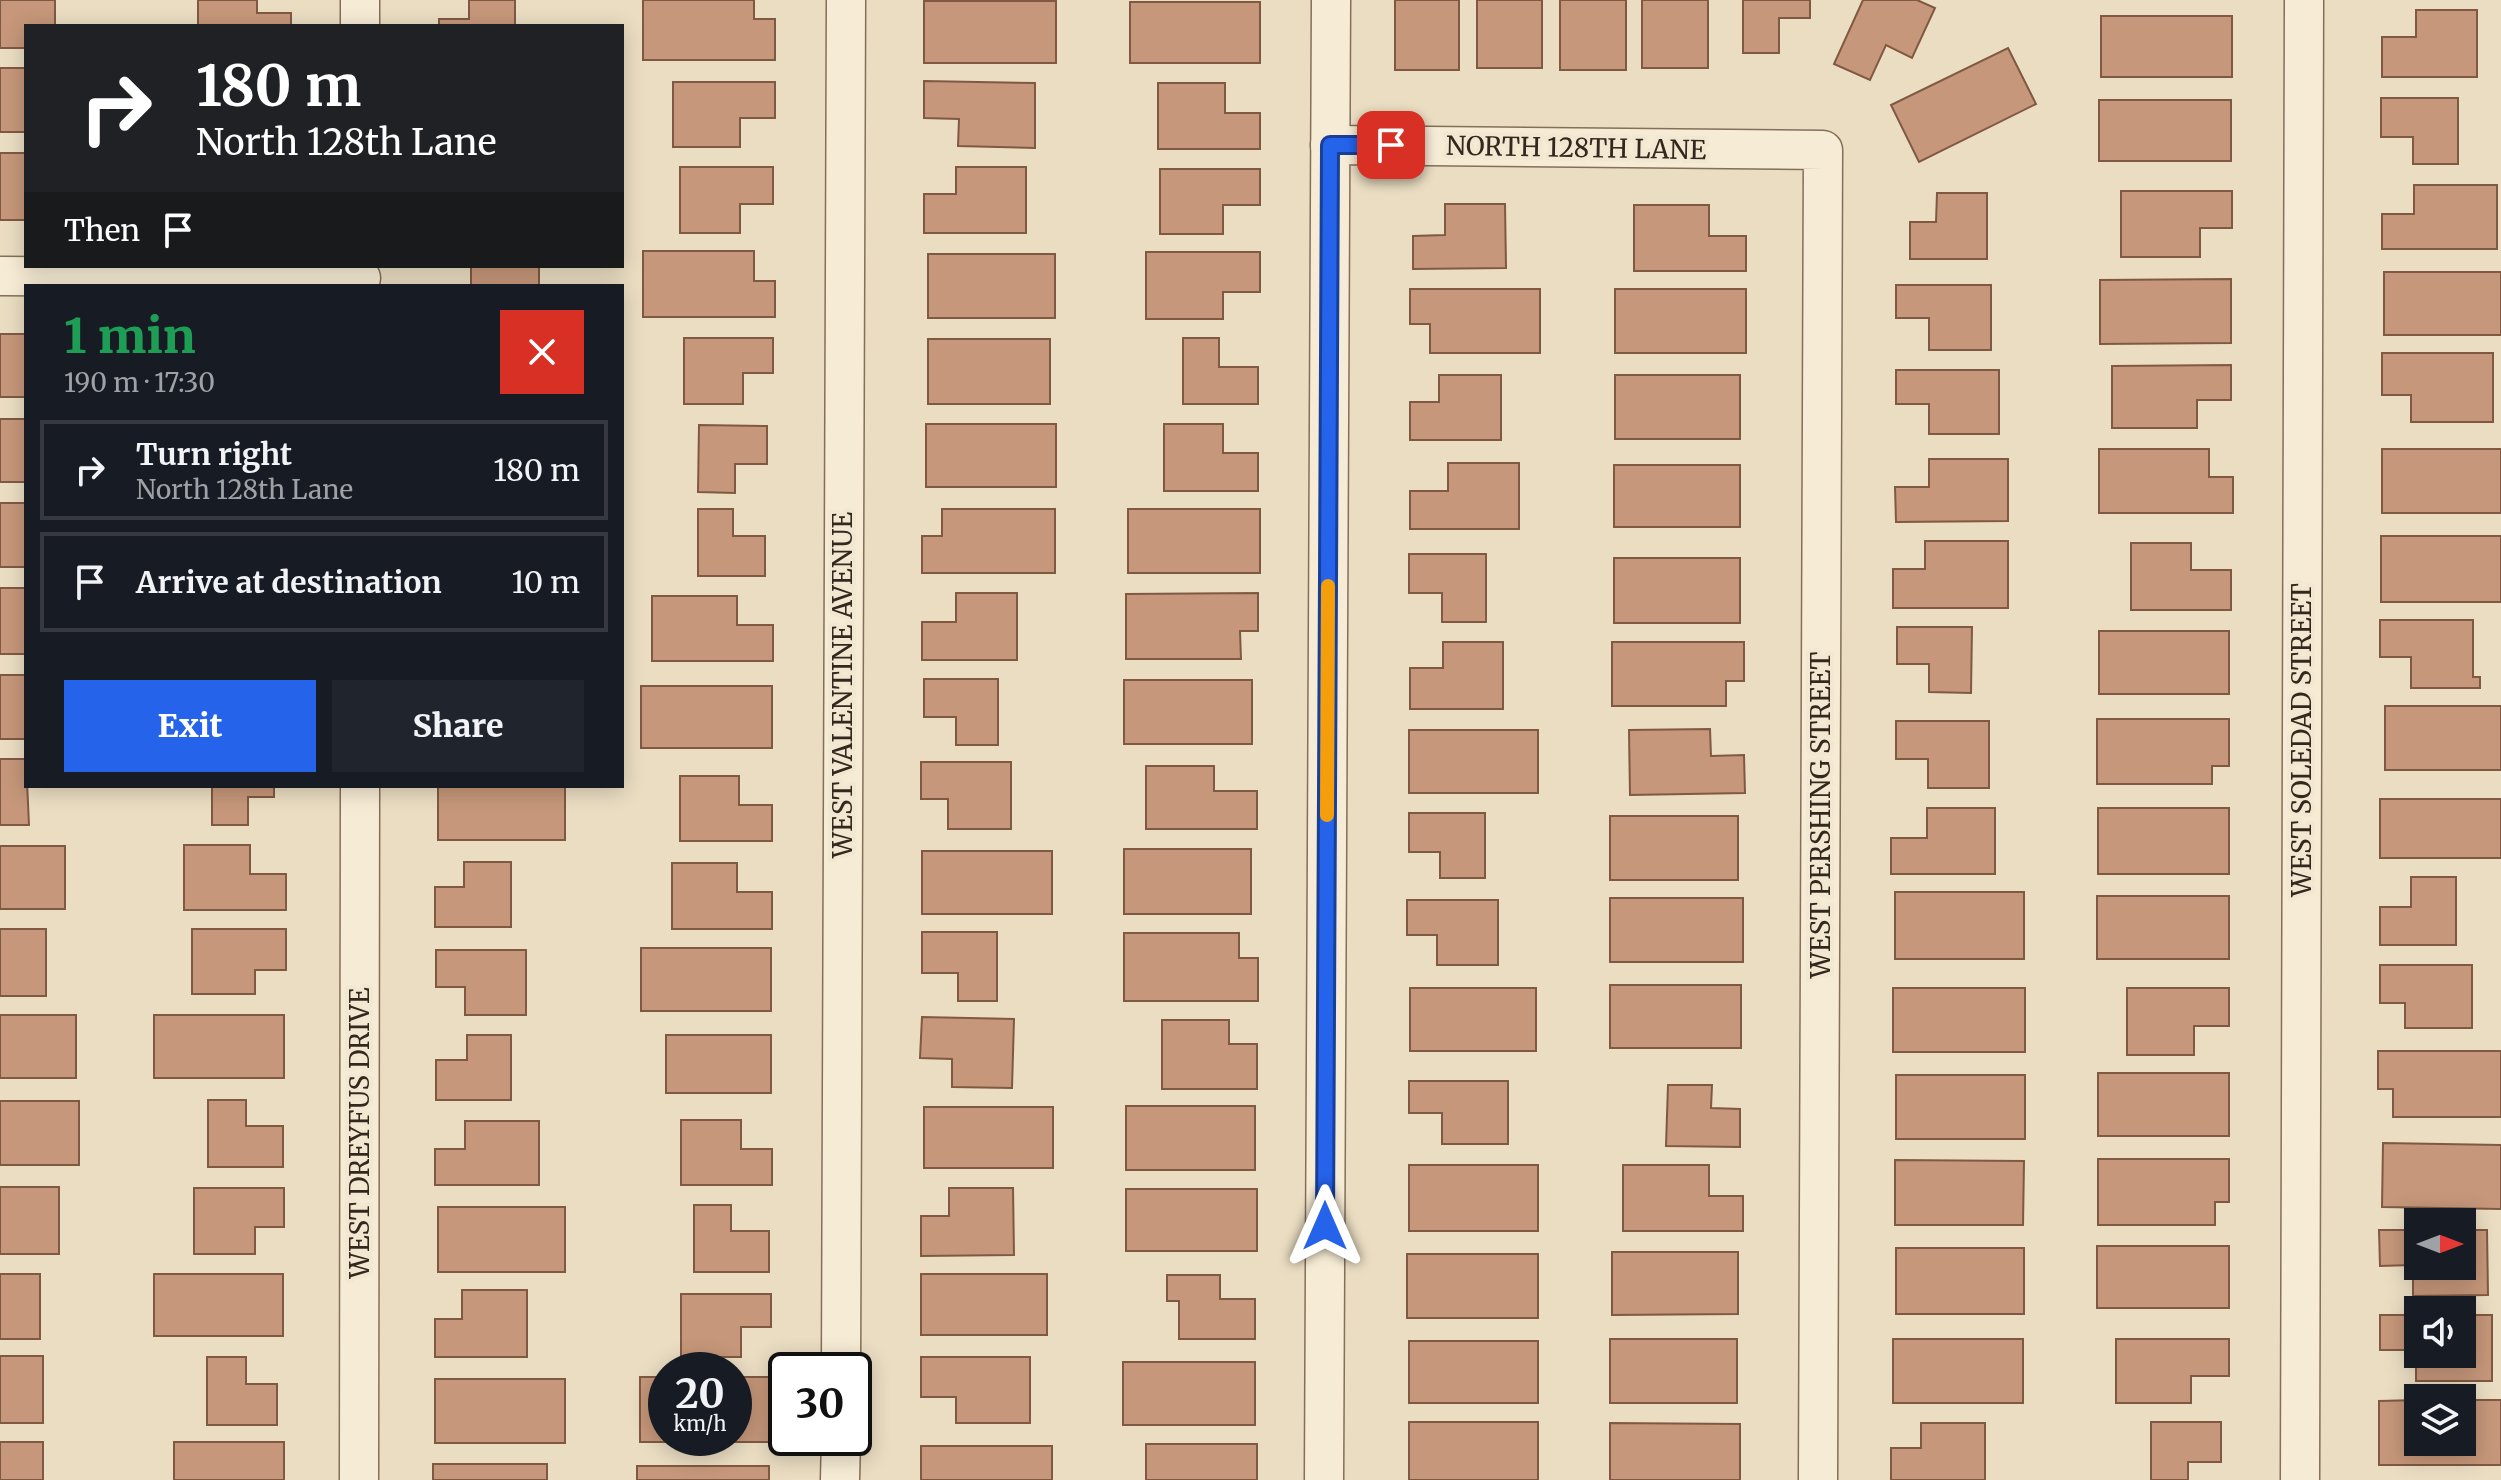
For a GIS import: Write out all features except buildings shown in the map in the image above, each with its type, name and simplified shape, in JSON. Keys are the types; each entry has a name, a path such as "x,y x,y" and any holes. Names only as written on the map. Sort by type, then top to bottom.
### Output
{"street":[{"path":"360,0 360,24"},
{"name":"WEST VALENTINE AVENUE","path":"841,1352 846,0"},
{"path":"1324,1480 1331,0"},
{"name":"WEST SOLEDAD STREET","path":"2300,1480 2304,0"},
{"name":"NORTH 128TH LANE","path":"1330,145 1823,150"},
{"name":"WEST PERSHING STREET","path":"1818,1480 1823,150"},
{"path":"0,276 361,277"},
{"name":"WEST DREYFUS DRIVE","path":"359,1480 360,788"},
{"path":"840,1480 841,1456"}],"slow traffic":[{"path":"1327,815 1328,586"}],"route":[{"path":"1325,1226 1330,145 1391,145"}]}
